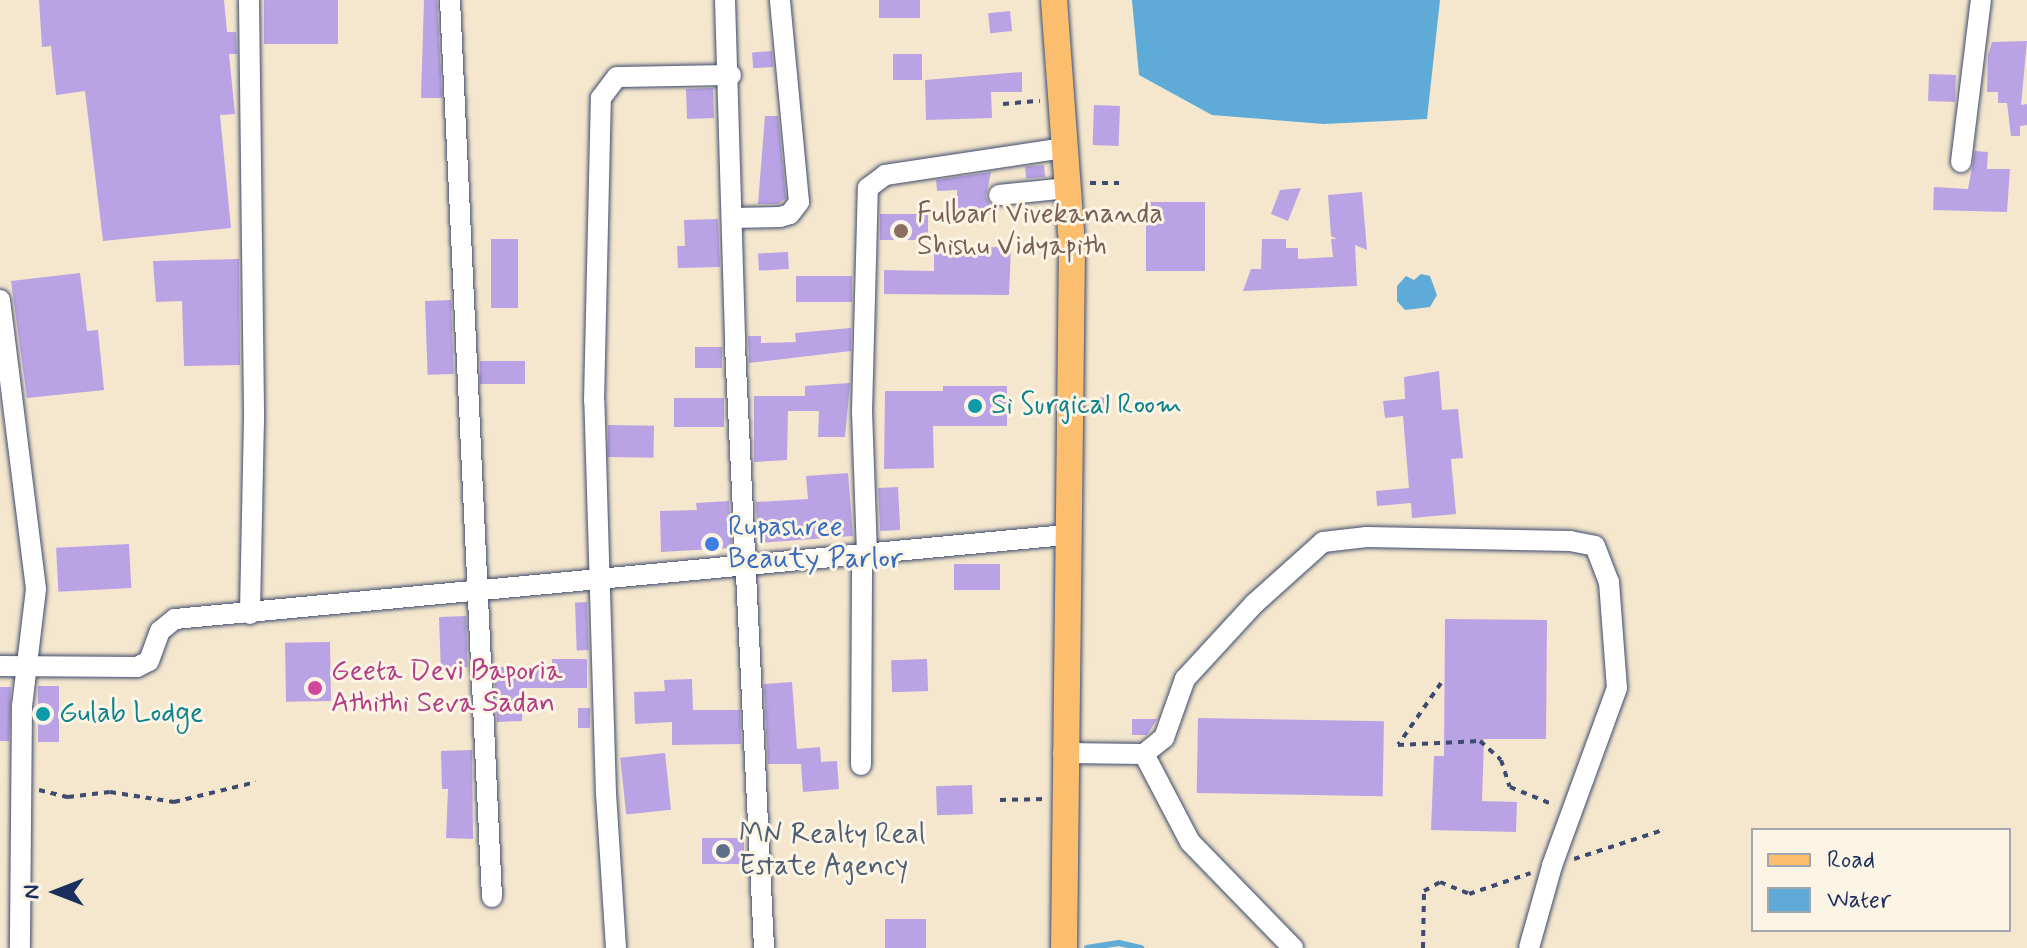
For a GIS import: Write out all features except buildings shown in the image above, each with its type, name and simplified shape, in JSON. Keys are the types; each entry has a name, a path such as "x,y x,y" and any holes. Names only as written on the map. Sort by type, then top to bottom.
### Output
{"main road":[{"path":"1054,0 1068,185 1072,387 1066,535 1064,948"}],"street":[{"path":"249,0 254,403 250,614"},
{"path":"450,0 474,594 492,897"},
{"path":"725,0 731,75 733,218 764,948"},
{"path":"733,218 780,217 790,214 799,202 780,0"},
{"path":"1961,162 1981,0"},
{"path":"616,948 594,401 601,98 617,77 731,75"},
{"path":"861,765 865,554 862,412 868,188 885,175 1063,148"},
{"path":"999,195 1068,185"},
{"path":"0,300 36,589 29,669 23,684 20,948"},
{"path":"0,666 29,669 137,667 149,661 160,631 175,619 601,583 1066,535"},
{"path":"1063,753 1144,754 1164,738 1185,679 1254,604 1323,542 1367,537 1584,542 1595,546 1605,564 1618,680 1571,811 1529,948"},
{"path":"1144,754 1190,842 1293,948"}],"path":[{"path":"1003,104 1062,100"},
{"path":"1068,185 1119,183"},
{"path":"1441,683 1398,745 1480,741 1501,760 1510,787 1571,811"},
{"path":"24,786 68,797 110,792 174,802 256,782"},
{"path":"1000,800 1063,799"},
{"path":"1423,948 1424,891"}],"water":[{"path":"1132,0 1440,0 1427,119 1324,124 1212,115 1139,75"},
{"path":"1421,274 1430,276 1437,295 1430,307 1405,310 1397,301 1397,286 1406,276 1414,280"}],"waterway":[{"path":"1087,948 1119,943 1141,948"}],"place":[{"name":"Fulbari Vivekananda Shishu Vidyapith","path":"901,231"},
{"name":"Si Surgical Room","path":"975,406"},
{"name":"Rupashree Beauty Parlor","path":"712,544"},
{"name":"Geeta Devi Baporia Athithi Seva Sadan","path":"315,688"},
{"name":"Gulab Lodge","path":"43,714"},
{"name":"MN Realty Real Estate Agency","path":"723,851"}]}
